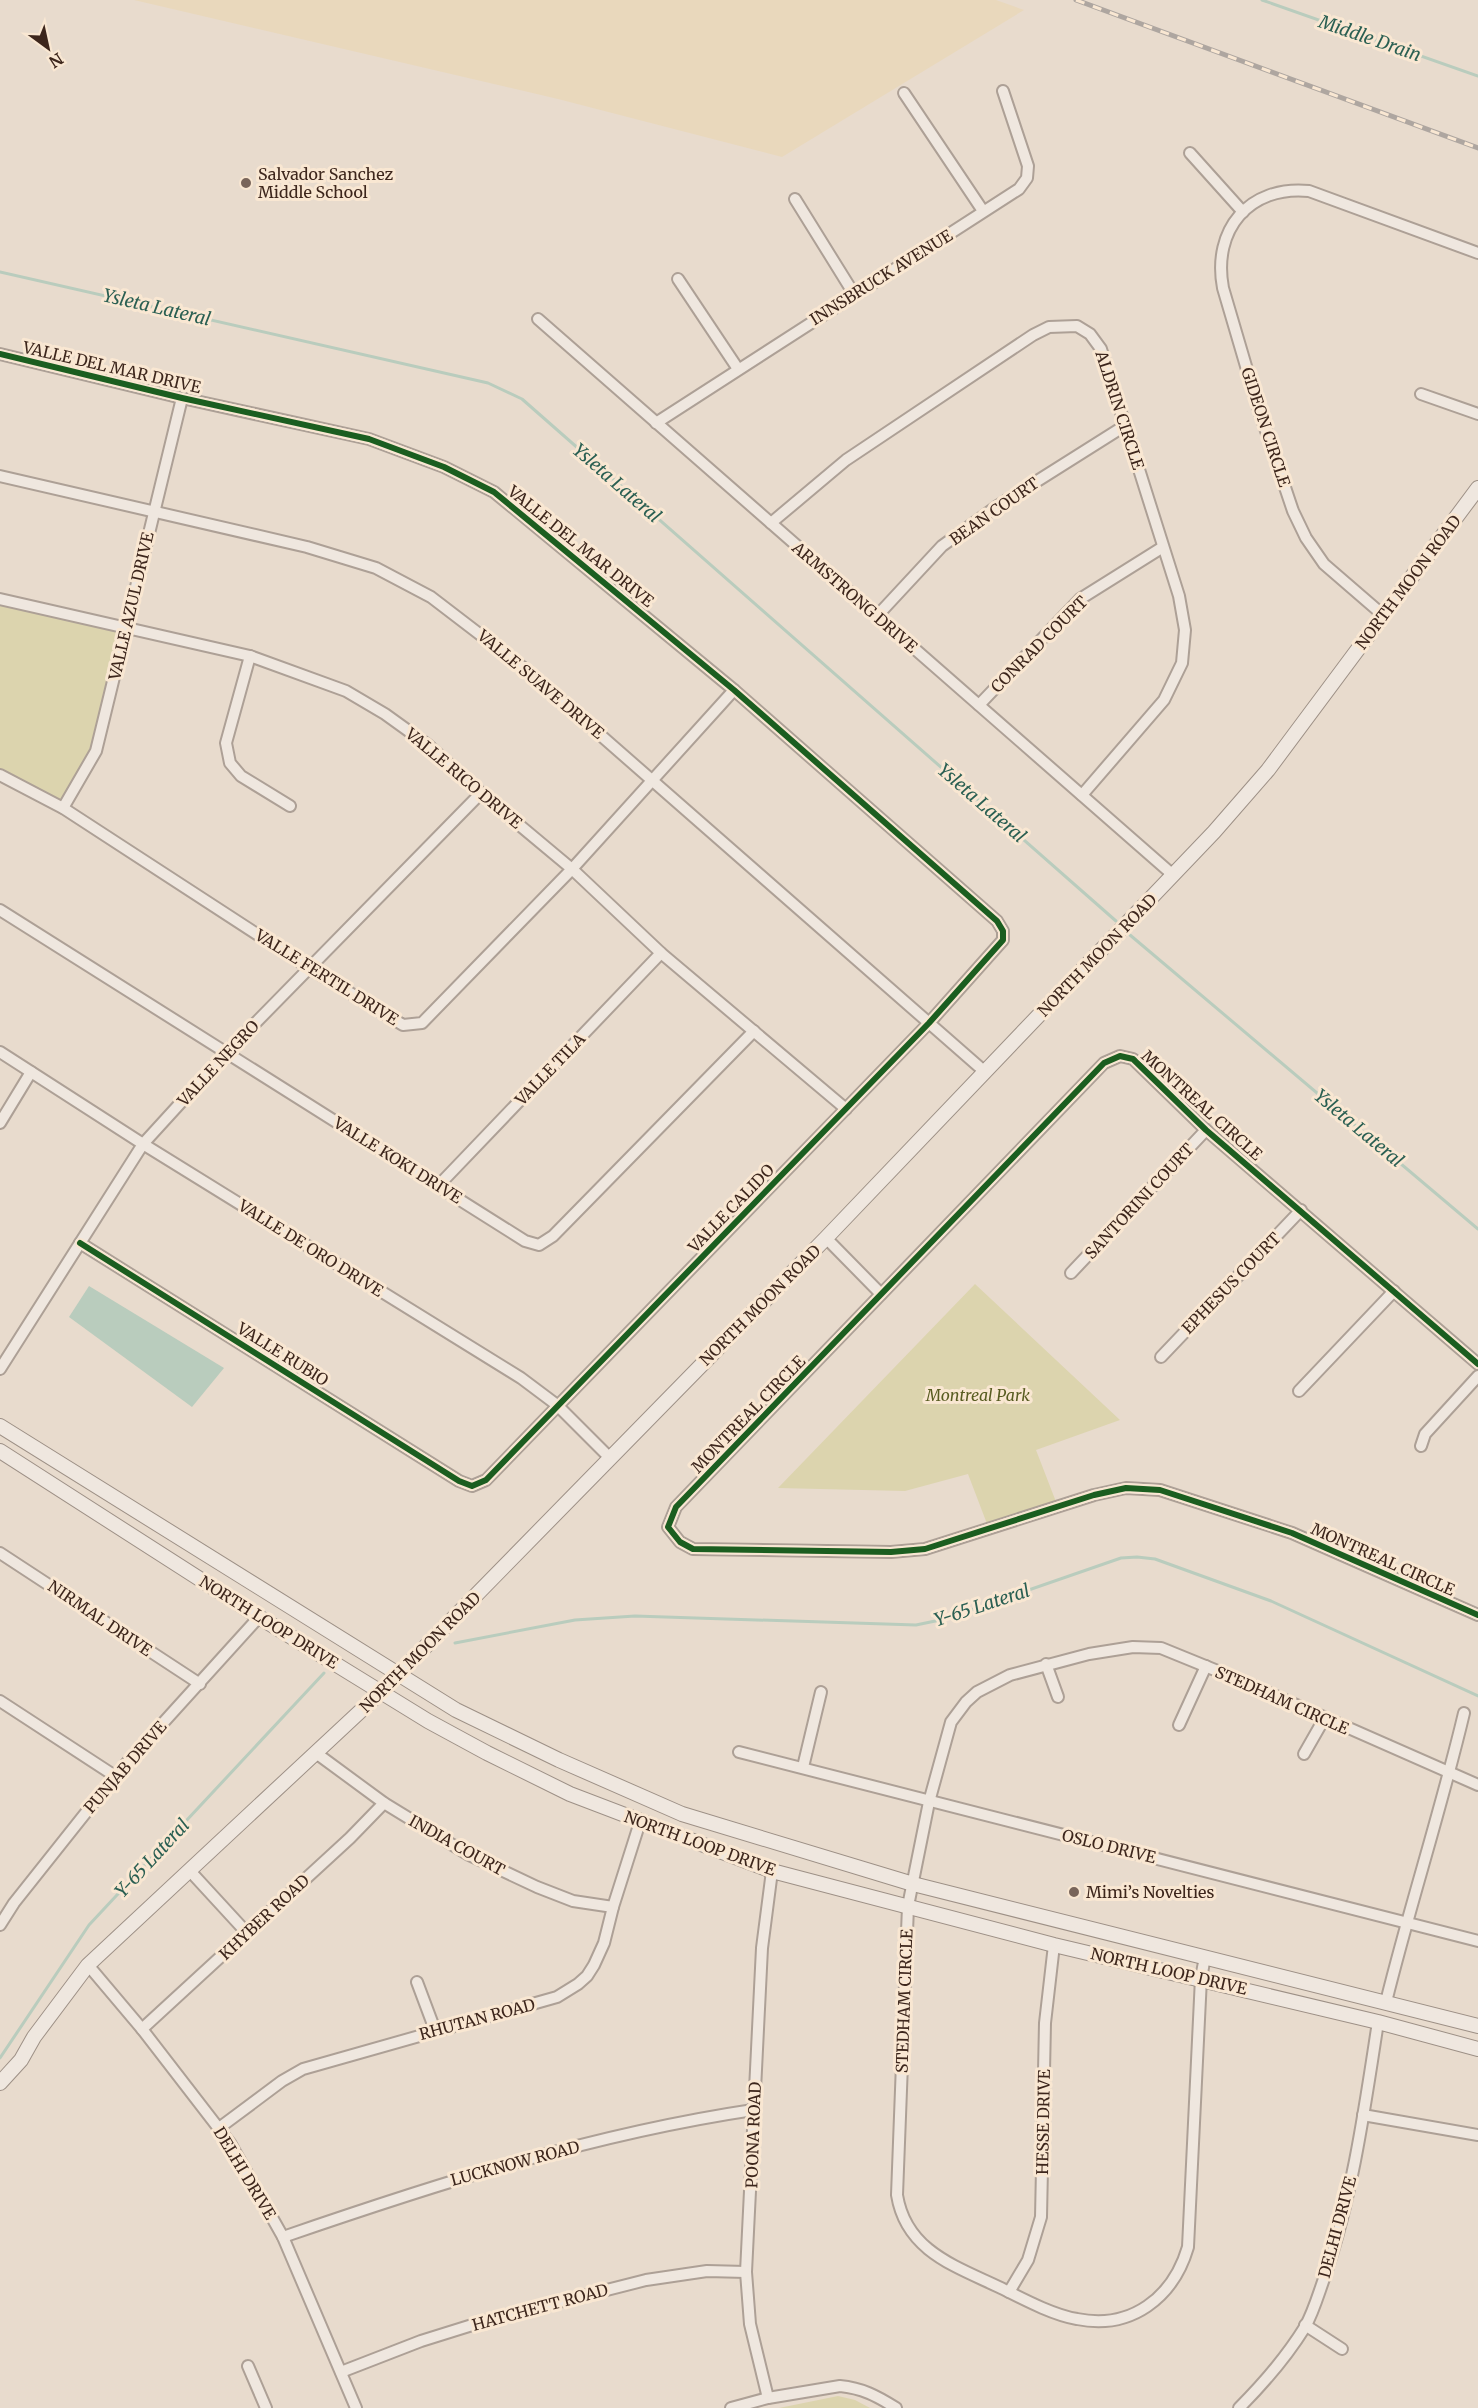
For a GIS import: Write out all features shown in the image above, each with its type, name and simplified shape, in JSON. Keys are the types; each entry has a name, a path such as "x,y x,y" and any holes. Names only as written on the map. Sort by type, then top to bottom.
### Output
{"main road":[{"name":"NORTH MOON ROAD","path":"0,2083 21,2060 34,2037 88,1965 382,1691 826,1238 1173,875 1268,770 1478,488"},
{"name":"NORTH LOOP DRIVE","path":"0,1426 466,1715 559,1760 682,1814 913,1884 1478,2026"},
{"name":"NORTH LOOP DRIVE","path":"0,1451 259,1617 428,1721 570,1794 772,1871 1054,1945 1201,1978 1478,2049"}],"street":[{"name":"INNSBRUCK AVENUE","path":"656,423 1019,189 1028,172 1027,158 1003,91"},
{"path":"904,93 983,211"},
{"path":"1190,153 1243,212"},
{"name":"GIDEON CIRCLE","path":"1383,615 1324,564 1306,538 1286,494 1258,407 1220,272 1220,255 1227,235 1243,212 1271,194 1292,190 1309,191 1478,253"},
{"path":"795,199 854,294"},
{"path":"678,279 738,369"},
{"name":"ARMSTRONG DRIVE","path":"538,319 1173,875"},
{"name":"ALDRIN CIRCLE","path":"771,523 846,460 1033,335 1049,327 1077,326 1090,334 1105,359 1179,596 1184,619 1185,648 1182,663 1164,700 1082,795"},
{"name":"VALLE DEL MAR DRIVE","path":"0,354 182,398 369,439 444,467 494,492 734,690 997,921 1003,931 1003,940"},
{"path":"1421,394 1478,414"},
{"name":"VALLE AZUL DRIVE","path":"63,808 96,751 182,398"},
{"name":"BEAN COURT","path":"877,616 942,546 1005,501 1126,425"},
{"name":"VALLE SUAVE DRIVE","path":"0,476 307,547 376,568 431,597 525,669 985,1072"},
{"name":"CONRAD COURT","path":"979,705 1058,620 1080,600 1163,547"},
{"name":"VALLE RICO DRIVE","path":"0,598 250,656 346,691 385,714 428,745 572,869 661,953 846,1109"},
{"path":"250,656 226,743 230,763 241,776 290,806"},
{"name":"VALLE FERTIL DRIVE","path":"0,775 63,808 309,968 404,1025 422,1023 572,869 734,690"},
{"name":"VALLE NEGRO","path":"0,1369 143,1144 226,1053 481,793"},
{"name":"VALLE KOKI DRIVE","path":"0,910 525,1241 538,1245 553,1236 754,1031"},
{"name":"VALLE CALIDO","path":"472,1486 486,1480 929,1023 1003,940"},
{"name":"VALLE TILA","path":"439,1185 661,953"},
{"name":"VALLE DE ORO DRIVE","path":"0,1052 143,1144 521,1378 557,1405 610,1458"},
{"name":"MONTREAL CIRCLE","path":"1478,1364 1206,1130 1133,1059 1120,1056 1104,1063 676,1507 668,1527 680,1542 693,1549 891,1552 925,1549 1094,1495 1126,1488 1160,1490 1292,1533 1478,1615"},
{"path":"0,1123 31,1072"},
{"name":"SANTORINI COURT","path":"1071,1273 1206,1130"},
{"name":"EPHESUS COURT","path":"1161,1357 1301,1210"},
{"path":"826,1238 881,1294"},
{"name":"VALLE RUBIO","path":"81,1243 459,1481 472,1486"},
{"path":"1299,1391 1394,1291"},
{"path":"1421,1446 1425,1434 1478,1376"},
{"name":"NIRMAL DRIVE","path":"0,1553 200,1684"},
{"name":"PUNJAB DRIVE","path":"0,1925 21,1894 116,1776 259,1617"},
{"name":"STEDHAM CIRCLE","path":"1205,1957 1201,1978 1188,2247 1174,2281 1156,2300 1131,2315 1103,2321 1069,2317 1009,2292 928,2250 910,2232 900,2209 897,2195 909,1906 929,1802 951,1722 966,1702 994,1681 1046,1664 1108,1650 1161,1648 1478,1785"},
{"path":"1046,1664 1058,1697"},
{"path":"1179,1725 1206,1666"},
{"path":"803,1767 821,1692"},
{"path":"0,1701 116,1776"},
{"path":"1386,2002 1406,1922 1450,1774 1464,1713"},
{"path":"1304,1754 1324,1719"},
{"name":"OSLO DRIVE","path":"739,1752 1478,1941"},
{"name":"INDIA COURT","path":"316,1753 384,1803 469,1855 509,1875 573,1901 613,1907"},
{"name":"KHYBER ROAD","path":"142,2029 350,1839 384,1803"},
{"name":"RHUTAN ROAD","path":"219,2128 282,2080 303,2069 556,1997 578,1984 594,1965 604,1943 640,1822"},
{"path":"190,1871 248,1933"},
{"name":"POONA ROAD","path":"768,2398 750,2324 746,2272 762,1948 772,1871"},
{"name":"HESSE DRIVE","path":"1009,2292 1028,2260 1041,2217 1045,2023 1054,1945"},
{"name":"DELHI DRIVE","path":"88,1965 142,2029 219,2128 259,2191 283,2237 356,2408"},
{"path":"417,1982 435,2030"},
{"name":"DELHI DRIVE","path":"1239,2408 1268,2376 1305,2325 1329,2264 1363,2115 1378,2022"},
{"name":"LUCKNOW ROAD","path":"283,2237 464,2177 648,2128 753,2110"},
{"path":"1363,2115 1478,2135"},
{"name":"HATCHETT ROAD","path":"341,2372 421,2341 485,2321 605,2290 687,2273 746,2272"},
{"path":"1305,2325 1342,2349"},
{"path":"248,2366 266,2408"},
{"path":"730,2408 823,2388 852,2387 874,2394 896,2408"}],"shaded area":[{"path":"134,0 996,0 1024,10 782,157 558,99"},
{"path":"89,1286 224,1368 192,1407 69,1317"}],"green space":[{"path":"0,599 127,629 96,751 63,808 0,775"},
{"name":"Montreal Park","path":"975,1284 1120,1420 1036,1450 1058,1507 989,1529 968,1474 905,1491 778,1488"},
{"path":"838,2396 855,2400 870,2408 779,2408"}],"waterway":[{"name":"Middle Drain","path":"1262,0 1478,76"},
{"name":"Ysleta Lateral","path":"0,272 488,383 522,399 1116,921"},
{"name":"Ysleta Lateral","path":"1130,935 1478,1229"},
{"name":"Y-65 Lateral","path":"455,1643 575,1620 635,1616 916,1625 945,1619 1121,1558 1137,1557 1155,1559 1271,1601 1478,1696"},
{"name":"Y-65 Lateral","path":"0,2058 89,1925 324,1673"}],"railway":[{"path":"1076,0 1478,148"}],"cycle path":[{"path":"0,354 182,398 369,439 444,467 494,492 734,690 997,921 1003,931 1003,940 929,1023 486,1480 472,1486 459,1481 80,1243"},
{"path":"1478,1364 1206,1130 1133,1059 1120,1056 1104,1063 676,1507 668,1527 680,1542 693,1549 891,1552 925,1549 1094,1495 1126,1488 1160,1490 1292,1533 1478,1615"}],"place":[{"name":"Salvador Sanchez Middle School","path":"246,183"},
{"name":"Mimi’s Novelties","path":"1074,1892"}]}
